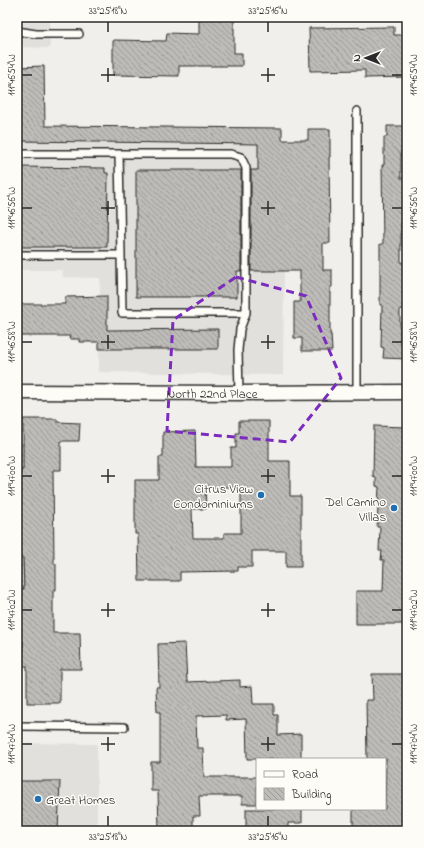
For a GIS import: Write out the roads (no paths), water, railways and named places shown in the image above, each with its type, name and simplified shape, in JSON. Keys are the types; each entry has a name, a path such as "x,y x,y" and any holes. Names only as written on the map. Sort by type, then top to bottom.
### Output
{"street":[{"name":"North 22nd Place","path":"17,392 407,392"}],"lane":[{"path":"17,31 36,34 79,34"},
{"path":"357,111 357,392"},
{"path":"17,154 231,154 241,156 246,168 246,313 240,329 238,350 239,393"},
{"path":"120,154 122,313 246,313"},
{"path":"17,254 121,255"},
{"path":"17,726 124,727"}],"place":[{"name":"Citrus View Condominiums","path":"261,495"},
{"name":"Del Camino Villas","path":"394,508"},
{"name":"Great Homes","path":"38,799"}]}
